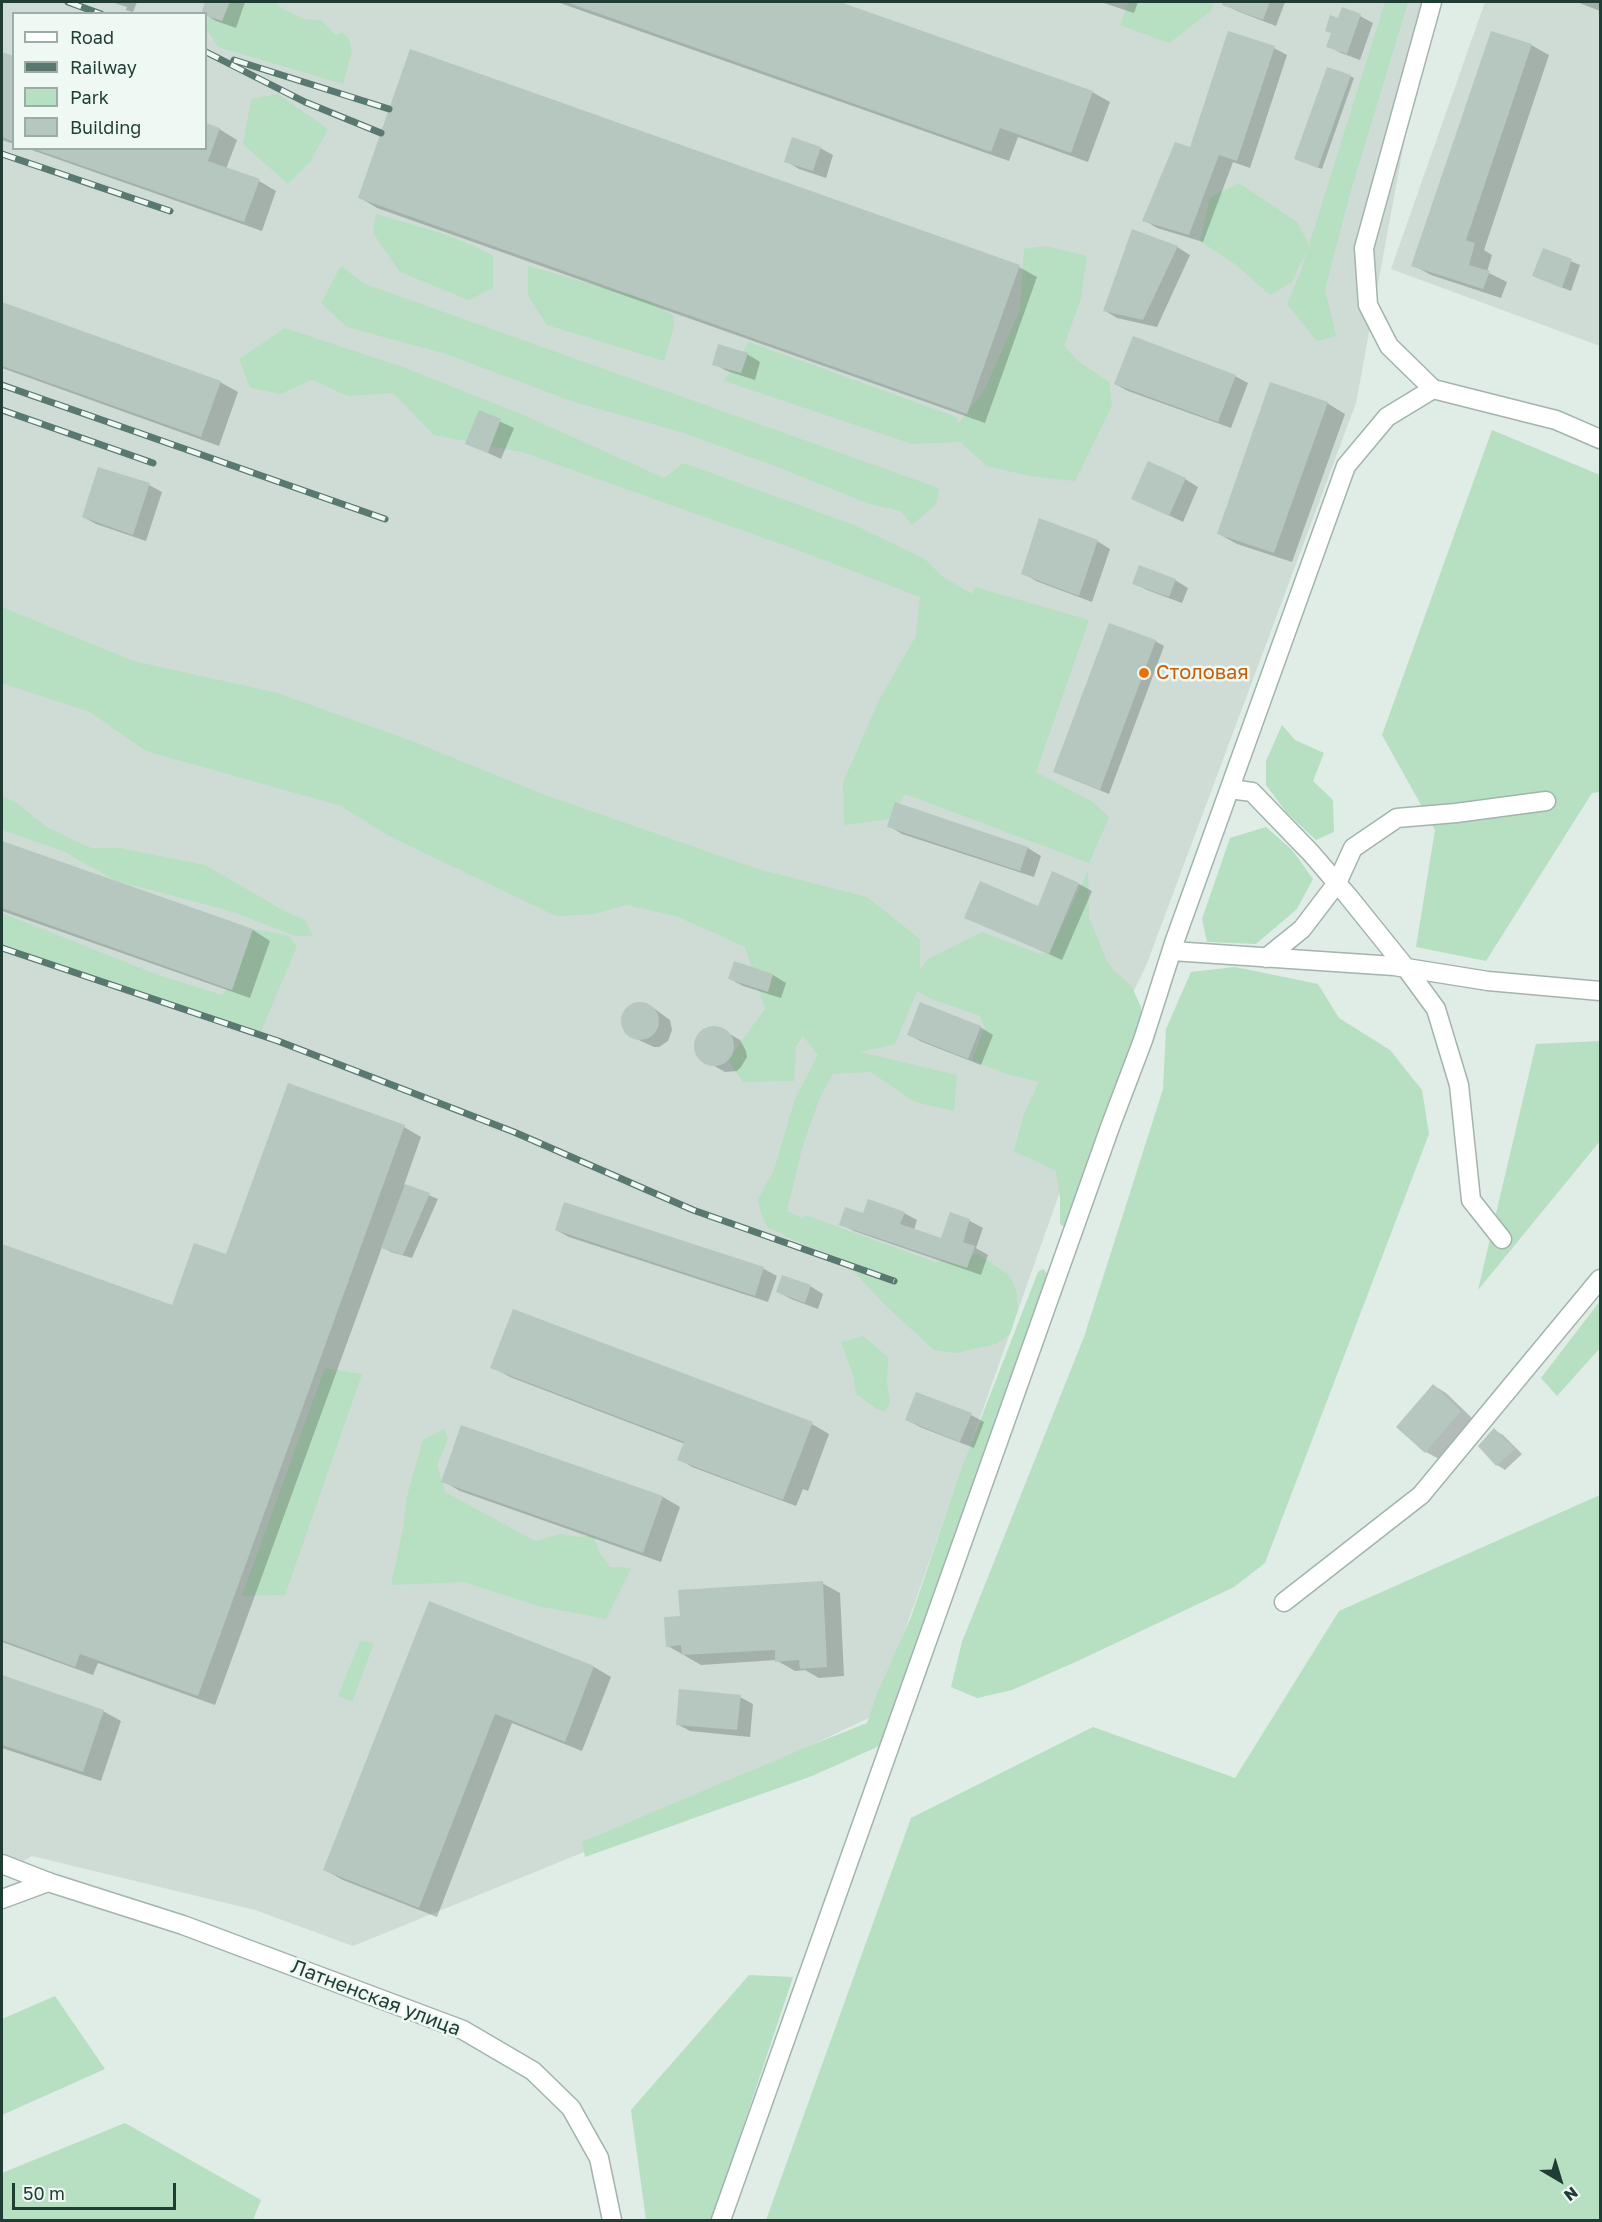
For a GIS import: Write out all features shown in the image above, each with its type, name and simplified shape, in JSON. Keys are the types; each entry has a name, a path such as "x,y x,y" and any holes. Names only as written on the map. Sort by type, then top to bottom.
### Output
{"street":[{"path":"1432,2 1364,248 1368,305 1389,346 1433,389 1556,420 1600,439"},
{"path":"721,2220 1346,466 1387,417 1433,389"},
{"path":"1230,789 1252,792 1337,883 1436,1009 1459,1085 1471,1200 1502,1239"},
{"path":"1266,957 1302,929 1337,883 1353,848 1397,818 1546,801"},
{"path":"1172,951 1406,968 1488,981 1600,991"},
{"path":"1284,1602 1421,1495 1600,1279"},
{"name":"Латненская улица","path":"2,1864 48,1882 183,1925 463,2030 533,2072 571,2108 598,2158 612,2220"},
{"path":"2,1899 48,1882"}],"shaded area":[{"path":"2,2 1430,2 1356,403 1146,966 1123,1013 875,1715 594,1848 353,1946 255,1910 32,1856 2,1873"},
{"path":"1485,2 1600,2 1600,346 1391,269"}],"green space":[{"path":"213,2 275,2 281,8 303,19 321,20 335,35 342,32 349,39 352,51 343,84 218,47 207,30"},
{"path":"1129,2 1214,2 1211,11 1169,43 1120,25"},
{"path":"1385,2 1408,2 1349,197 1325,290 1336,336 1317,341 1287,304 1307,250 1292,282 1270,295 1235,264 1200,241 1210,198 1239,183 1297,222 1309,245"},
{"path":"278,94 328,129 310,162 288,184 243,144 251,99"},
{"path":"376,214 438,232 493,256 493,288 469,300 400,272 373,233"},
{"path":"1045,246 1087,256 1081,298 1064,346 1078,361 1109,382 1112,406 1075,481 1030,476 987,466 960,442 912,444 724,381 749,342 951,415 957,418 958,424 985,389 1020,310 1024,249"},
{"path":"341,266 365,284 939,488 936,504 912,525 901,511 869,504 681,432 574,402 446,354 347,327 321,303"},
{"path":"528,266 644,299 673,315 674,326 664,361 547,325 528,296"},
{"path":"285,328 400,366 526,416 664,478 684,463 854,525 925,559 942,576 972,594 975,587 1089,620 1036,772 1093,802 1109,817 1089,863 905,794 890,819 844,825 843,783 879,700 916,636 920,597 806,553 522,452 434,435 393,393 348,396 312,380 280,394 250,388 239,359"},
{"path":"1492,430 1600,475 1600,792 1592,793 1486,961 1416,947 1435,830 1382,735"},
{"path":"2,607 133,661 278,693 417,743 545,795 758,869 867,897 920,939 920,970 928,959 982,932 1037,953 1049,954 1088,871 1089,918 1107,961 1115,972 1131,985 1141,1007 1141,1031 1071,1231 1060,1224 1060,1198 1056,1171 1014,1151 1024,1114 1039,1082 1003,1073 972,1060 985,1028 980,1016 929,998 917,991 895,1044 860,1052 957,1075 954,1111 915,1102 871,1072 833,1074 820,1097 802,1148 787,1211 802,1218 805,1215 935,1262 978,1254 1009,1275 1016,1289 1018,1310 1010,1334 996,1344 955,1353 934,1350 886,1306 842,1259 768,1228 761,1214 758,1199 774,1170 795,1099 818,1055 803,1036 796,1046 794,1081 743,1082 728,1060 765,1009 745,947 676,916 626,905 595,914 556,916 389,836 341,806 146,751 90,712 2,683"},
{"path":"1282,725 1295,740 1324,753 1313,781 1333,800 1334,832 1316,840 1287,813 1266,785 1266,761"},
{"path":"2,797 14,801 48,828 91,848 120,848 205,865 306,921 313,936 296,936 227,910 116,881 63,851 2,830"},
{"path":"1266,827 1292,850 1313,879 1297,909 1256,944 1207,942 1202,919 1230,838"},
{"path":"2,913 158,975 222,995 237,976 253,929 287,935 297,946 260,1034 2,948"},
{"path":"1235,967 1318,984 1339,1018 1390,1050 1422,1090 1429,1134 1265,1563 1234,1587 1082,1659 1012,1690 977,1698 951,1687 962,1642 1084,1337 1163,1089 1166,1029 1191,972"},
{"path":"1600,1041 1600,1141 1478,1290 1536,1044"},
{"path":"1043,1269 1050,1277 886,1743 812,1776 585,1857 582,1842 867,1723 877,1694 911,1617 962,1467 1038,1272"},
{"path":"1600,1301 1600,1348 1557,1396 1541,1378"},
{"path":"863,1336 888,1357 887,1385 890,1403 885,1411 877,1409 856,1394 854,1378 841,1342"},
{"path":"325,1368 362,1374 285,1595 242,1596"},
{"path":"444,1429 448,1439 437,1465 445,1492 535,1541 561,1534 581,1537 593,1535 601,1555 610,1567 631,1569 606,1619 538,1606 464,1582 391,1585 407,1496 423,1440"},
{"path":"1600,1495 1600,2220 766,2220 911,1818 1093,1727 1235,1778 1339,1611"},
{"path":"360,1641 374,1643 352,1702 338,1696"},
{"path":"749,1975 793,1977 712,2220 646,2220 631,2110"},
{"path":"55,1996 105,2069 2,2115 2,2019"},
{"path":"125,2123 261,2200 253,2220 2,2220 2,2173"}],"building":[{"path":"205,2 230,2 222,21 207,16 207,12 202,12"},
{"path":"566,2 840,2 1093,91 1071,153 1000,128 991,152"},
{"path":"1223,2 1270,2 1263,20 1222,5"},
{"path":"1342,7 1361,14 1347,54 1326,47 1331,33 1325,31 1330,15 1338,18"},
{"path":"1228,31 1275,46 1237,161 1219,155 1189,235 1142,221 1175,142 1190,147"},
{"path":"1491,31 1532,44 1466,240 1475,243 1469,265 1490,271 1483,289 1411,266"},
{"path":"410,49 1020,265 967,414 358,198"},
{"path":"2,52 12,55 12,141 2,137"},
{"path":"1327,67 1351,75 1318,168 1294,159"},
{"path":"207,123 220,128 208,161 260,179 244,222 37,150 207,150"},
{"path":"792,137 821,147 813,171 784,162"},
{"path":"1132,229 1178,246 1143,320 1103,311"},
{"path":"1543,248 1572,259 1562,288 1532,276"},
{"path":"2,302 221,381 201,437 2,366"},
{"path":"1133,336 1236,375 1218,422 1114,384"},
{"path":"718,344 748,353 741,373 712,365"},
{"path":"1270,382 1328,402 1274,553 1217,534"},
{"path":"479,410 501,419 488,453 465,444"},
{"path":"1148,461 1186,478 1169,516 1131,499"},
{"path":"98,467 150,483 133,535 82,517"},
{"path":"1039,518 1098,540 1079,596 1021,574"},
{"path":"1139,565 1176,579 1169,597 1132,584"},
{"path":"1109,623 1156,640 1100,790 1053,772"},
{"path":"895,802 1028,847 1020,871 887,827"},
{"path":"2,841 253,929 232,990 2,908"},
{"path":"1052,871 1079,883 1049,954 964,918 980,881 1038,906"},
{"path":"734,961 773,974 768,992 728,979"},
{"path":"640,1002 654,1007 659,1021 654,1035 640,1040 626,1035 621,1021 626,1007"},
{"path":"920,1002 981,1026 968,1059 907,1035"},
{"path":"714,1026 728,1032 734,1046 728,1060 714,1066 700,1060 694,1046 700,1032"},
{"path":"288,1083 405,1125 198,1696 80,1654 75,1667 2,1640 2,1244 172,1305 194,1243 226,1254"},
{"path":"405,1184 430,1193 403,1255 381,1248"},
{"path":"868,1199 905,1212 900,1224 941,1238 950,1212 970,1219 963,1242 975,1246 967,1268 839,1225 845,1207 863,1213"},
{"path":"564,1202 764,1267 755,1296 555,1230"},
{"path":"782,1275 811,1285 805,1303 776,1292"},
{"path":"513,1309 813,1422 783,1500 677,1460 684,1442 490,1368"},
{"path":"1433,1384 1461,1411 1425,1453 1396,1427"},
{"path":"916,1392 972,1413 960,1442 905,1420"},
{"path":"461,1425 663,1496 643,1553 441,1482"},
{"path":"1494,1428 1515,1449 1496,1466 1478,1446"},
{"path":"823,1581 827,1667 800,1669 799,1660 775,1662 775,1650 682,1655 681,1645 666,1647 664,1617 680,1616 678,1590"},
{"path":"429,1601 594,1666 565,1742 495,1714 419,1908 323,1870"},
{"path":"2,1675 104,1710 83,1772 2,1745"},
{"path":"679,1689 741,1695 737,1730 676,1725"}],"railway":[{"path":"68,2 96,12"},
{"path":"207,53 305,102 381,133"},
{"path":"234,60 389,109"},
{"path":"2,154 170,211"},
{"path":"2,385 385,519"},
{"path":"2,410 153,463"},
{"path":"2,948 278,1041 514,1132 693,1210 894,1281"}],"place":[{"name":"Столовая","path":"1144,673"}]}
